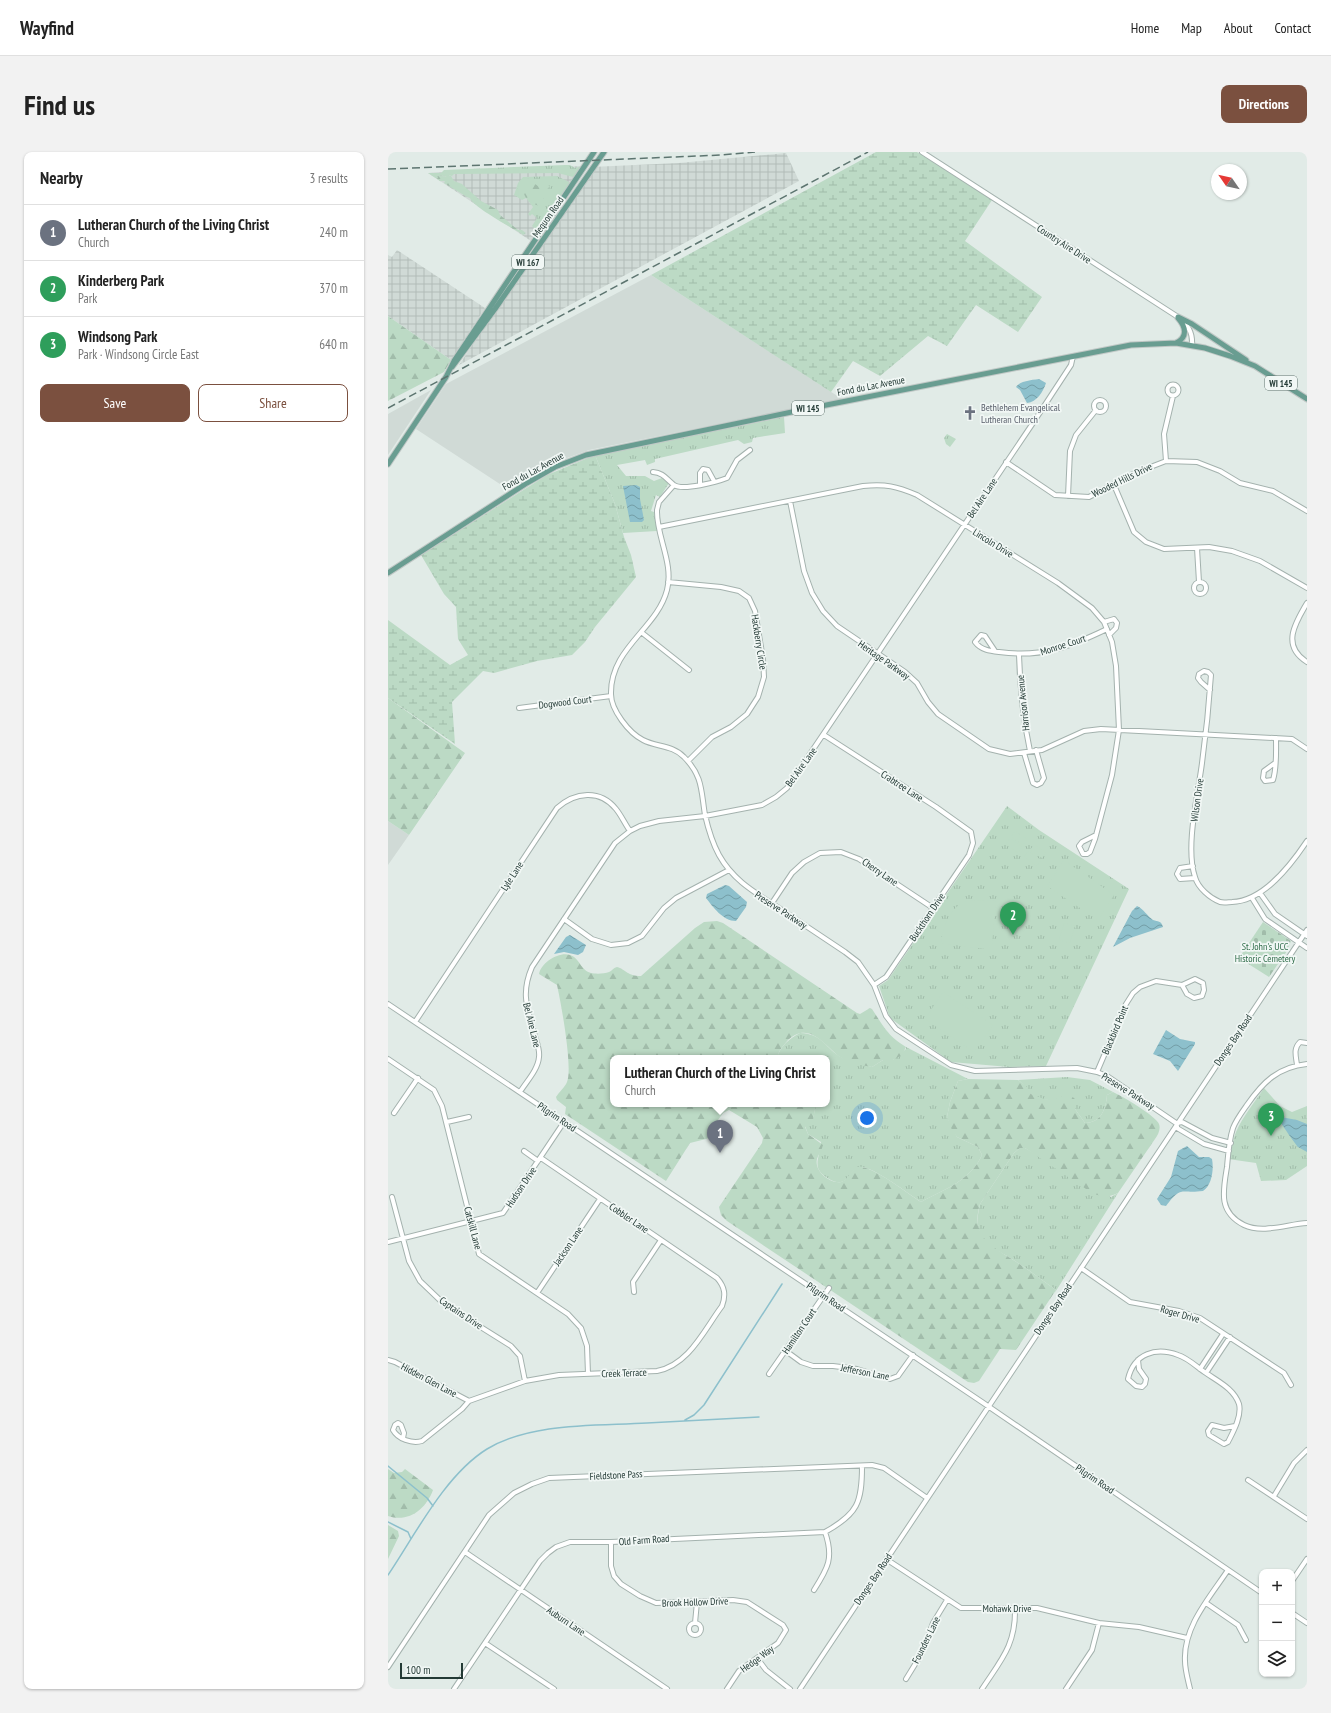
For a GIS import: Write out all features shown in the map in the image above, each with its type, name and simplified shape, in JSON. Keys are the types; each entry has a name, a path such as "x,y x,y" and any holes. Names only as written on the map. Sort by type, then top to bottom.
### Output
{"main road":[{"name":"Mequon Road","path":"388,464 450,370 454,361 594,152"},
{"name":"Mequon Road","path":"450,370 457,363 604,152"},
{"path":"1176,343 1182,339 1185,331 1185,328 1178,317"},
{"path":"1178,317 1191,323 1255,366"},
{"name":"Fond du Lac Avenue","path":"388,573 527,483 555,467 586,455 806,408 1131,345 1176,343 1230,356 1255,366 1307,399"}],"street":[{"name":"Country Aire Drive","path":"922,152 1178,317 1189,328 1192,336 1192,346"},
{"name":"Bel Aire Lane","path":"520,1092 537,1066 539,1058 539,1050 526,1004 526,981 532,968 615,844 630,831 640,826 658,821 705,816 762,805 776,797 794,780 963,524 1071,365 1073,356"},
{"path":"1166,461 1164,434 1173,396"},
{"path":"1068,496 1070,451 1076,435 1096,410"},
{"path":"653,472 661,473 674,484 686,488 727,478 736,460 750,450"},
{"name":"Wooded Hills Drive","path":"1006,462 1055,495 1089,497 1135,473 1166,461 1197,462 1220,471 1240,483 1281,494 1307,511"},
{"path":"700,484 700,473 703,470 708,470 714,481"},
{"name":"Preserve Parkway","path":"674,484 658,506 657,514 666,560 668,582 667,590 660,605 641,632 618,660 613,676 611,696 618,714 627,728 643,740 668,746 688,761 702,788 705,816 715,846 729,870 749,889 858,962 874,985 886,1016 896,1029 951,1066 975,1071 1077,1068 1097,1072 1107,1076 1176,1123"},
{"name":"Lincoln Drive","path":"659,527 864,486 882,484 898,487 916,495 1058,583 1092,608 1104,622 1109,635 1116,666 1119,730 1112,775 1096,835 1090,852 1083,854 1079,846 1082,842 1096,835"},
{"path":"1114,485 1134,532 1146,542 1164,549 1209,547 1232,551 1260,561 1307,588"},
{"name":"Heritage Parkway","path":"790,501 804,571 812,593 823,611 837,626 905,672 917,683 928,702 938,714 962,732 989,749 1010,754 1042,750 1084,731 1101,729 1276,738 1292,740 1307,749"},
{"path":"1197,548 1199,582"},
{"name":"Hackberry Circle","path":"668,582 721,587 739,591 750,598 755,611 763,659 764,677 758,697 747,714 731,727 712,737 688,761"},
{"path":"1307,603 1294,625 1292,644 1300,657 1307,662"},
{"path":"1104,622 1114,619 1117,623 1116,628 1109,635"},
{"name":"Monroe Court","path":"995,651 984,636 980,635 977,638 975,642 978,646 986,650 1020,655 1036,654 1084,640 1106,629"},
{"path":"641,632 689,670"},
{"name":"Harrison Avenue","path":"1020,655 1022,712 1030,751"},
{"name":"Wilson Drive","path":"1210,690 1206,735 1193,826 1191,855 1195,878 1204,892 1221,902 1237,902 1252,898"},
{"name":"Dogwood Court","path":"519,708 611,696"},
{"name":"Crabtree Lane","path":"824,735 971,832 973,843"},
{"path":"1275,763 1264,771 1263,778 1265,781 1273,780 1275,763 1276,738"},
{"path":"1024,753 1031,779 1033,783 1037,785 1041,783 1044,778 1036,750"},
{"name":"Lyle Lane","path":"415,1022 557,808 572,797 578,795 596,796 604,799 616,810 630,831"},
{"path":"1307,841 1298,855 1275,880 1252,898 1265,919 1307,948"},
{"name":"Buckthorn Drive","path":"874,985 886,977 969,855 973,843"},
{"name":"Cherry Lane","path":"772,903 792,873 804,862 820,853 841,852 859,858 933,908"},
{"path":"1193,866 1180,868 1177,874 1180,879 1195,878"},
{"path":"564,919 592,939 610,945 628,943 642,936 664,908 676,898 729,870"},
{"path":"1260,893 1275,914 1306,935"},
{"name":"Donges Bay Road","path":"800,1689 1176,1123 1298,943 1306,935 1307,930"},
{"name":"Blackbird Point","path":"1097,1072 1126,1004 1133,993 1140,987 1156,981 1166,981 1182,985 1195,979 1203,983 1204,990 1202,996 1194,998 1187,994 1182,985"},
{"name":"Pilgrim Road","path":"388,1004 824,1295 1259,1591"},
{"path":"1297,1065 1295,1051 1296,1046 1300,1042 1307,1043"},
{"name":"Catskill Lane","path":"388,1059 434,1090 442,1106 479,1254 568,1314 581,1328 587,1346 588,1374"},
{"path":"1307,1064 1297,1065 1276,1073 1258,1089 1238,1117 1233,1128 1224,1189 1224,1204 1232,1216 1245,1225 1262,1229 1307,1223"},
{"path":"394,1113 418,1078"},
{"path":"447,1122 468,1117"},
{"name":"Hudson Drive","path":"388,1242 504,1213 564,1122"},
{"path":"1229,1152 1204,1144 1177,1128 1176,1123 1182,1122 1212,1138 1231,1143"},
{"name":"Cobbler Lane","path":"524,1151 600,1199 717,1278"},
{"name":"Captains Drive","path":"392,1197 409,1261 420,1281 444,1304 510,1346 520,1356 524,1381"},
{"name":"Jackson Lane","path":"537,1293 600,1199"},
{"path":"634,1292 633,1282 661,1240"},
{"name":"Roger Drive","path":"1081,1268 1130,1302 1179,1311 1200,1318 1284,1373 1292,1385"},
{"name":"Creek Terrace","path":"469,1401 524,1381 559,1375 666,1370 679,1363 689,1352 722,1306 725,1298 724,1288 717,1278"},
{"name":"Hamilton Court","path":"769,1374 828,1288"},
{"path":"1200,1369 1223,1334"},
{"path":"1206,1373 1230,1337"},
{"name":"Jefferson Lane","path":"786,1351 801,1362 813,1366 857,1368 890,1379 898,1376 913,1355"},
{"path":"1138,1360 1139,1369 1146,1379 1145,1384 1142,1387 1136,1386 1128,1379 1129,1374 1138,1360 1146,1354 1155,1351 1179,1355 1232,1390 1239,1406 1238,1420 1228,1442 1224,1444 1209,1435 1209,1427 1212,1424 1224,1428 1235,1426"},
{"name":"Hidden Glen Lane","path":"388,1360 395,1362 469,1401"},
{"path":"403,1438 416,1443 422,1441 462,1409 469,1401"},
{"path":"1274,1496 1294,1463 1307,1450"},
{"name":"Fieldstone Pass","path":"388,1667 489,1515 514,1493 549,1478 872,1465 884,1468 927,1498"},
{"name":"Old Farm Road","path":"454,1689 540,1561 548,1552 556,1547 570,1542 611,1542 825,1532 844,1522 852,1512 859,1499 862,1485 862,1466"},
{"path":"1248,1480 1307,1519"},
{"path":"814,1590 827,1570 830,1556 829,1544 825,1532"},
{"name":"Brook Hollow Drive","path":"611,1542 614,1576 621,1584 640,1596 656,1603 733,1600 747,1602 783,1625 786,1630"},
{"name":"Auburn Lane","path":"465,1552 667,1689"},
{"name":"Mohawk Drive","path":"886,1559 961,1608 1037,1608 1099,1623 1139,1627 1187,1638"},
{"path":"1295,1577 1307,1559"},
{"path":"1189,1689 1185,1662 1187,1638 1194,1622 1228,1570"},
{"name":"Founders Lane","path":"906,1679 922,1653 933,1623 947,1600"},
{"path":"695,1623 697,1602"},
{"path":"1206,1603 1238,1625 1246,1640"},
{"path":"982,1689 1008,1650 1015,1624 1015,1608"},
{"path":"1295,1615 1307,1623"},
{"path":"1066,1689 1092,1650 1099,1623"},
{"name":"Hedge Way","path":"726,1689 739,1671 778,1643 786,1630"},
{"path":"485,1643 554,1689"},
{"path":"757,1658 766,1670 790,1689"}],"shaded area":[{"path":"786,153 799,181 459,365 591,167 679,163"},
{"path":"582,166 531,241 428,173"},
{"path":"397,250 485,308 451,360 388,316 388,255 392,257"},
{"path":"651,275 842,399 589,450 556,462 509,490 416,429 446,384"},
{"path":"431,390 388,455 388,414"},
{"path":"388,821 409,835 388,865"}],"green space":[{"path":"876,152 917,152 992,200 965,241 1042,297 1018,332 976,305 947,346 928,336 880,376 853,361 831,392 651,275"},
{"path":"570,165 575,168 582,166 573,177 558,173 454,174 447,177 439,175 437,179 428,173 441,173 444,170"},
{"path":"439,175 446,177 448,175 451,176 454,181 462,184 481,201 498,210 500,215 518,230 522,230 526,233 523,235 486,212 470,198 444,183 445,181 440,181 437,179"},
{"path":"557,176 569,182 569,185 539,230 536,230 532,226 537,218 532,214 530,216 528,214 533,207 526,198 522,200 514,195 518,183 523,177"},
{"path":"531,178 532,182 538,186 544,183 550,186 545,191 543,202 539,206 534,204 534,201 530,202 531,196 526,198 524,194 521,195 516,192 520,181"},
{"path":"388,316 451,360 444,372 388,401"},
{"path":"784,417 785,433 753,438 752,442 744,444 738,440 655,459 655,462 647,465 645,460 617,465 626,476 645,476 654,481 662,478 669,483 660,497 656,495 651,511 654,512 657,531 623,533 615,504 595,455"},
{"path":"947,434 956,439 950,447 946,444 944,438"},
{"path":"595,455 615,504 624,537 631,555 636,577 595,627 585,642 572,655 537,661 494,673 483,671 452,702 455,744 388,698 388,620 450,665 468,655 458,639 456,607 444,594 421,555 547,475"},
{"path":"388,698 465,753 409,835 388,821"},
{"path":"1007,806 1039,830 1129,889 1046,1066 1009,1067 951,1062 890,1018 879,986 888,980"},
{"path":"1015,831 1027,839 1023,845 1011,837"},
{"path":"1010,838 1022,847 1018,853 1006,844"},
{"path":"1034,844 1046,853 1042,858 1030,850"},
{"path":"1028,851 1041,860 1037,866 1024,857"},
{"path":"1064,860 1114,895 1098,920 1047,886"},
{"path":"976,900 996,901 992,944 990,948 985,949 941,943 945,925 954,909 964,902"},
{"path":"717,921 723,923 857,1013 860,1014 870,1008 872,1009 890,1034 906,1047 902,1055 893,1060 883,1060 872,1067 860,1065 840,1057 816,1037 803,1033 788,1040 778,1055 610,1055 610,1107 815,1107 813,1120 805,1127 808,1134 823,1145 817,1159 817,1164 820,1172 824,1176 832,1181 841,1182 847,1179 853,1170 862,1167 876,1172 921,1202 964,1178 977,1164 982,1155 978,1147 957,1137 952,1130 947,1117 950,1102 958,1081 968,1079 1018,1080 1027,1087 1031,1094 1044,1099 1054,1100 1068,1093 1075,1099 1075,1109 1085,1123 1095,1121 1099,1118 1104,1110 1107,1095 1113,1092 1146,1111 1157,1120 1160,1126 1158,1134 1118,1193 1111,1196 1102,1196 1092,1193 1025,1148 1020,1148 1014,1153 980,1204 978,1225 981,1233 991,1245 1056,1290 1016,1350 1000,1349 979,1381 974,1383 968,1382 727,1221 721,1215 719,1207 762,1143 763,1138 757,1127 729,1110 723,1113 713,1127 716,1135 690,1143 666,1181 565,1114 566,1107 557,1100 556,1097 565,1086 568,1075 569,1063 564,1020 557,985 539,974 543,965 556,956 566,954 576,959 584,969 591,973 607,973 617,967 630,974 641,976 695,928 704,922"},
{"name":"St. John's UCC Historic Cemetery","path":"1263,922 1291,941 1287,951 1269,977 1239,958"},
{"path":"1064,923 1075,926 1070,943 1059,940"},
{"path":"943,992 993,1025 974,1052 925,1019"},
{"path":"800,1033 813,1036 822,1041 839,1056 872,1067 883,1060 893,1060 906,1049 906,1047 968,1079 958,1081 950,1102 947,1117 957,1137 978,1147 982,1155 977,1164 964,1178 921,1202 884,1177 863,1167 858,1167 841,1182 836,1182 823,1175 818,1167 821,1142 808,1134 805,1126 813,1119 815,1107 830,1107 830,1055 778,1055 780,1050 792,1038"},
{"path":"1067,1077 1090,1080 1113,1092 1107,1095 1104,1110 1095,1121 1085,1123 1075,1109 1075,1099 1041,1099 1031,1094 1018,1080"},
{"path":"1264,1088 1280,1106 1292,1112 1307,1106 1307,1166 1286,1180 1261,1181 1256,1163 1228,1159 1239,1126"},
{"path":"1020,1148 1025,1148 1111,1197 1118,1193 1054,1294 1056,1290 1020,1264 987,1243 981,1236 978,1227 978,1213 980,1204 1014,1153"},
{"path":"388,1469 394,1473 402,1472 405,1469 433,1490 426,1503 416,1513 403,1518 388,1516"},
{"path":"388,1525 398,1531 399,1536 388,1559"}],"water":[{"path":"1039,379 1046,383 1043,390 1037,399 1027,403 1020,390 1016,387 1023,382"},
{"path":"636,485 640,487 640,499 644,520 642,522 630,522 623,486"},
{"path":"725,885 729,886 747,902 746,907 736,921 727,919 723,916 706,898 707,894"},
{"path":"1137,906 1153,920 1160,922 1163,927 1130,938 1113,947 1132,911"},
{"path":"570,935 586,945 583,952 578,955 564,952 554,954 566,937"},
{"path":"1166,1030 1180,1039 1195,1042 1178,1071 1170,1061 1153,1054"},
{"path":"1281,1117 1297,1120 1307,1124 1307,1152 1298,1147 1294,1142 1280,1121 1279,1119"},
{"path":"1187,1146 1199,1157 1209,1157 1212,1159 1213,1167 1210,1181 1203,1191 1179,1193 1171,1199 1166,1206 1161,1205 1157,1199 1171,1177 1178,1151"}],"waterway":[{"path":"685,1420 694,1415 704,1405 782,1284"},
{"path":"388,1575 420,1524 444,1490 472,1460 487,1449 505,1440 544,1430 586,1425 759,1417"},
{"path":"388,1466 427,1498 433,1506"},
{"path":"388,1522 408,1532 411,1539"}],"railway":[{"path":"388,169 721,155 755,152"},
{"path":"388,408 868,152"}],"place":[{"name":"Bethlehem Evangelical Lutheran Church","path":"970,413"},
{"name":"Kinderberg Park","path":"1013,935"},
{"name":"Windsong Park","path":"1271,1136"},
{"name":"Lutheran Church of the Living Christ","path":"720,1153"}]}
